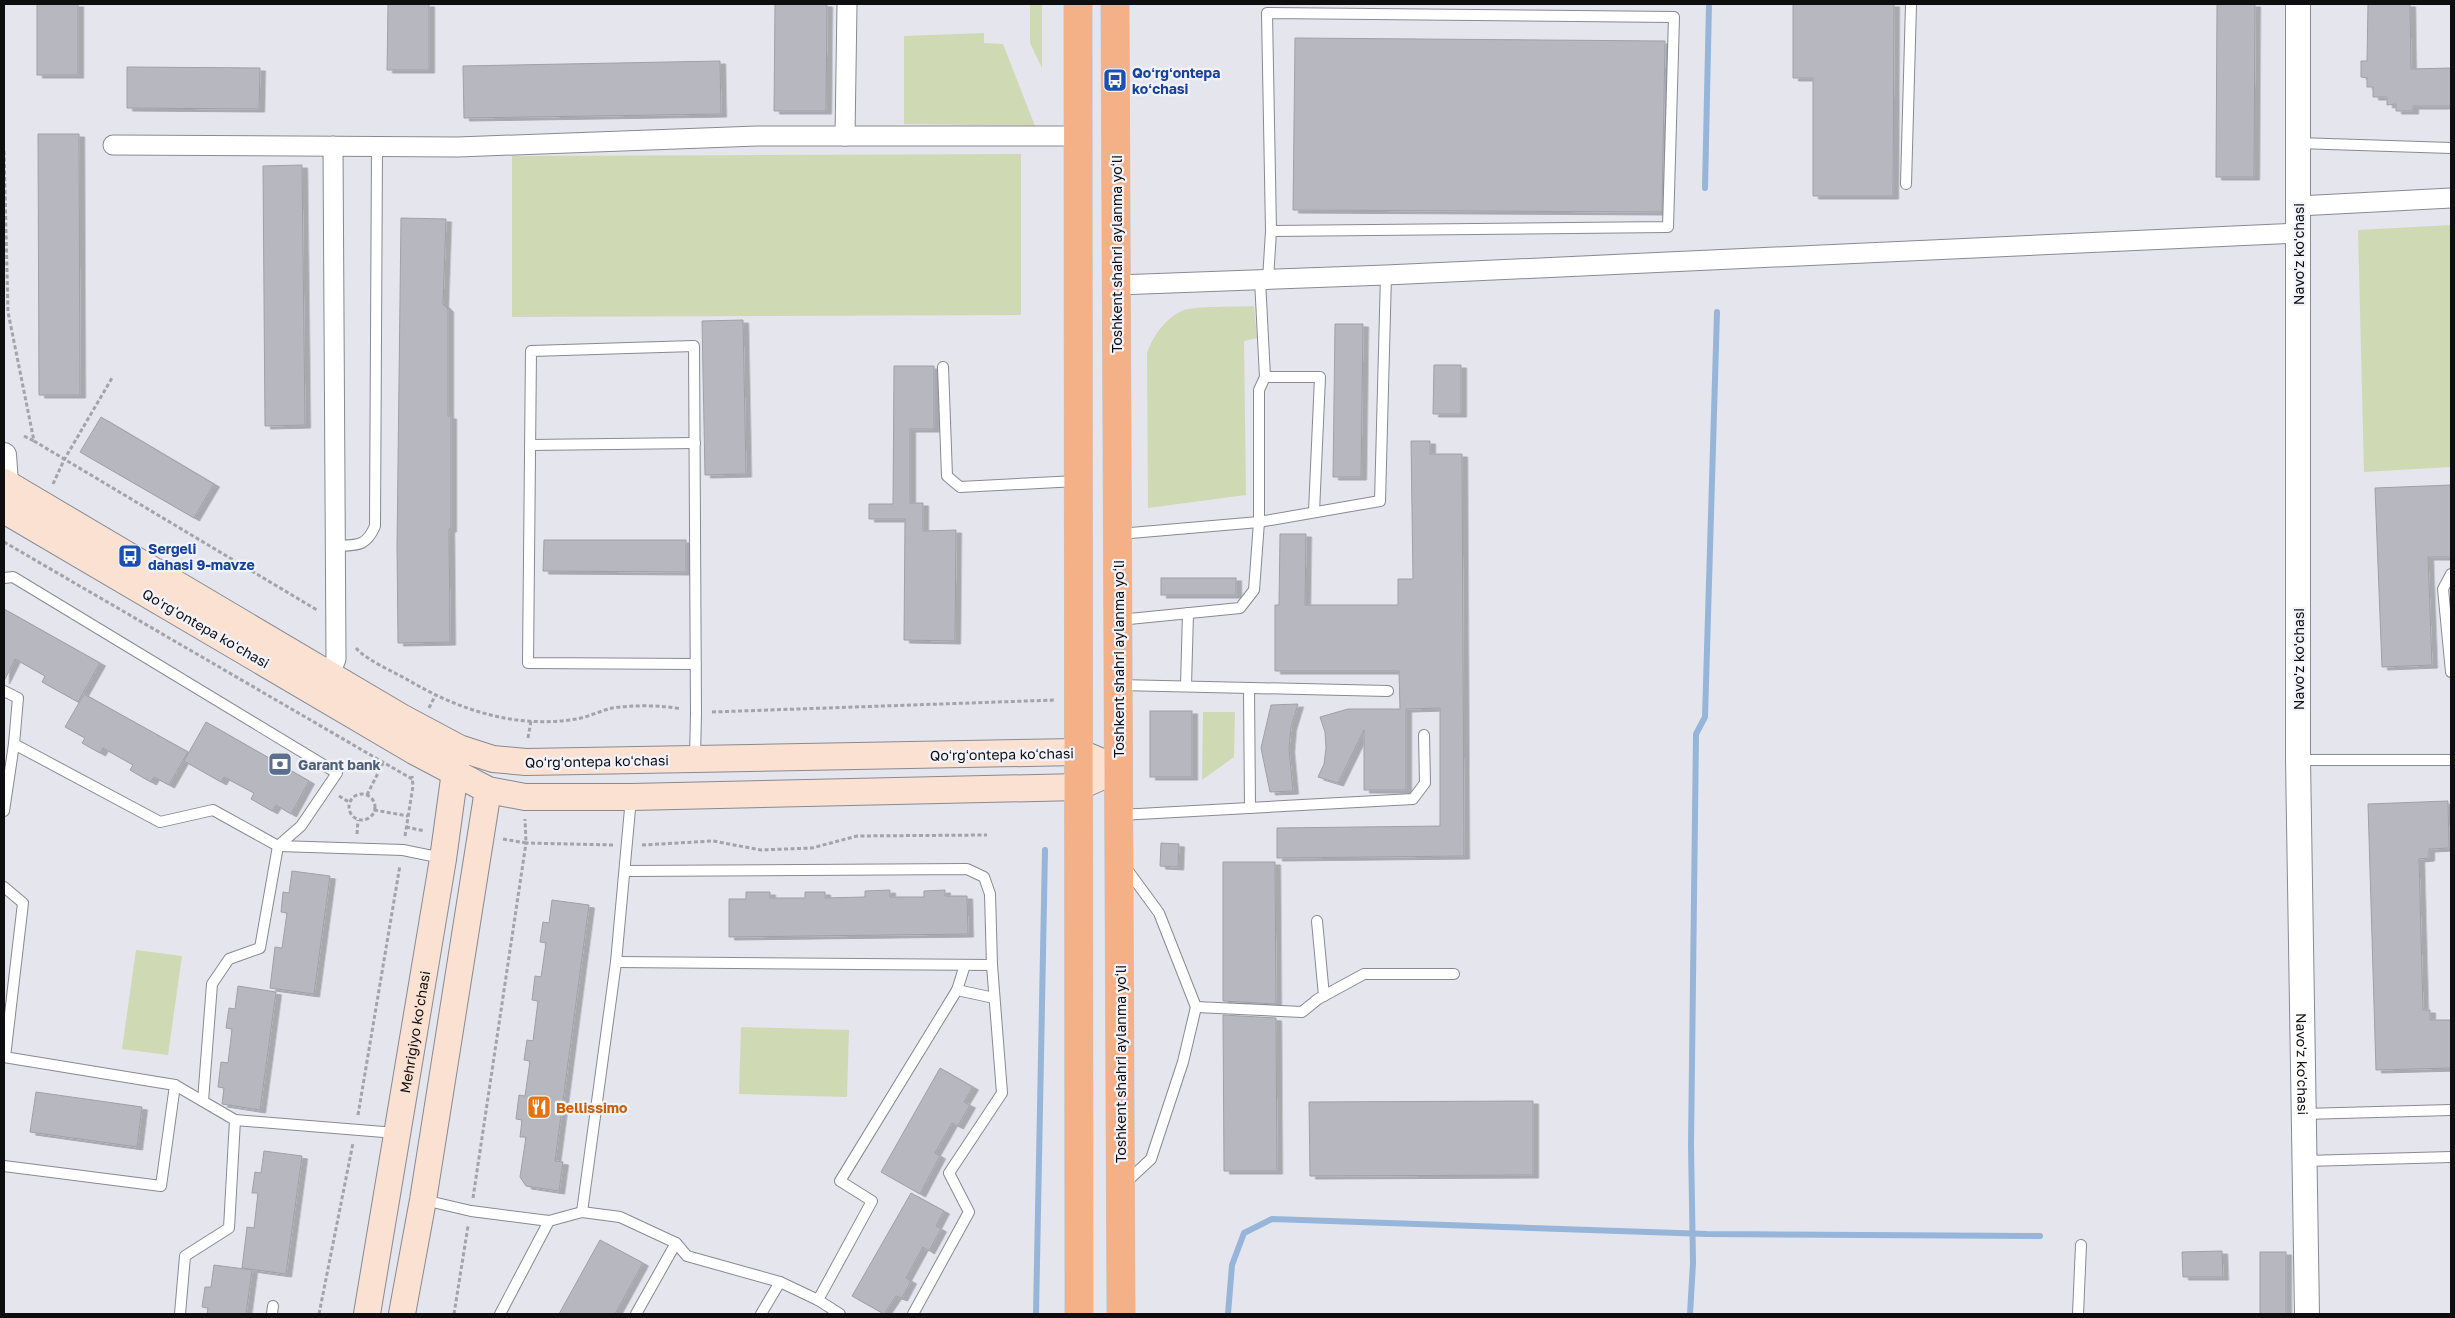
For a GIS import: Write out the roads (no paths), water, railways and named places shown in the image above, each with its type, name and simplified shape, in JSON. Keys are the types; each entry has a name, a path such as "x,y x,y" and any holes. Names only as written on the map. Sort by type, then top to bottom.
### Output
{"highway":[{"path":"1078,4 1078,1314"},
{"name":"Toshkent shahri aylanma yoʻli","path":"1115,4 1121,1314"}],"main road":[{"name":"Qoʻrgʻontepa koʻchasi","path":"5,484 459,748 493,759 526,762 1078,752 1119,770"},
{"name":"Qoʻrgʻontepa koʻchasi","path":"4,510 454,774 488,790 525,797 631,797 1078,787 1119,770"},
{"name":"Qoʻrgʻontepa koʻchasi","path":"459,748 488,790"},
{"name":"Mehrigiyo ko'chasi","path":"366,1314 443,859 459,748"},
{"path":"402,1314 423,1200 488,790"}],"street":[{"path":"845,136 847,4"},
{"name":"Navo'z ko'chasi","path":"2298,4 2298,760 2307,1314"},
{"path":"113,145 458,147 747,137 1079,136"},
{"path":"330,674 336,659 333,146"},
{"path":"2298,206 2451,198"},
{"path":"1117,285 1386,275 2298,233"},
{"path":"4,456 5,484"}],"lane":[{"path":"1906,184 1911,4"},
{"path":"1118,620 1240,608 1254,590 1258,522 1259,390 1266,377 1264,280 1271,231 1267,13 1674,16 1668,227 1271,231"},
{"path":"2298,143 2451,148"},
{"path":"336,546 360,545 370,538 375,526 377,146"},
{"path":"1118,534 1258,522 1380,501 1386,275"},
{"path":"695,759 696,664 694,346 531,351 528,663 696,664"},
{"path":"943,367 947,476 960,487 1078,481"},
{"path":"1266,377 1320,377 1314,512"},
{"path":"530,445 695,443"},
{"path":"2451,574 2443,589 2451,672"},
{"path":"4,578 13,577 337,773 300,826 278,846 260,948 229,959 212,984 203,1100"},
{"path":"1186,686 1188,613"},
{"path":"1118,685 1388,691"},
{"path":"1250,688 1250,808"},
{"path":"4,691 18,698 14,744 7,763 4,811"},
{"path":"1119,815 1413,799 1425,784 1424,735"},
{"path":"14,744 160,822 212,810 278,846 403,850 443,859"},
{"path":"2298,760 2451,760"},
{"path":"582,1212 616,962 631,797"},
{"path":"1119,859 1160,913 1196,1008 1183,1062 1151,1159 1120,1188"},
{"path":"625,871 967,869 977,872 988,885 990,894 994,998 1002,1094 949,1173 969,1212 913,1314"},
{"path":"4,887 23,902 4,1057 175,1085 235,1120 397,1133"},
{"path":"1318,922 1324,996"},
{"path":"616,962 992,966"},
{"path":"818,1300 872,1201 840,1182 957,990 965,965"},
{"path":"1196,1008 1302,1012 1324,996 1364,974 1454,974"},
{"path":"957,990 994,998"},
{"path":"4,1166 161,1186 175,1085"},
{"path":"2304,1114 2451,1110"},
{"path":"180,1314 185,1256 229,1228 235,1120"},
{"path":"2304,1161 2451,1156"},
{"path":"423,1200 471,1211 549,1221 582,1212 620,1217 676,1243 687,1256 780,1282 818,1300 840,1314"},
{"path":"500,1314 549,1221"},
{"path":"636,1314 676,1243"},
{"path":"2078,1314 2081,1245"},
{"path":"761,1314 780,1282"}],"waterway":[{"path":"1705,188 1709,4"},
{"path":"1690,1314 1693,1263 1691,1145 1696,734 1705,717 1717,312"},
{"path":"1036,1314 1045,850"},
{"path":"1228,1314 1232,1265 1244,1233 1272,1219 1707,1234 2040,1236"}],"place":[{"name":"Qoʻrgʻontepa koʻchasi","path":"1115,80"},
{"name":"Sergeli dahasi 9-mavze","path":"130,556"},
{"name":"Garant bank","path":"280,764"},
{"name":"Bellissimo","path":"539,1107"}]}
